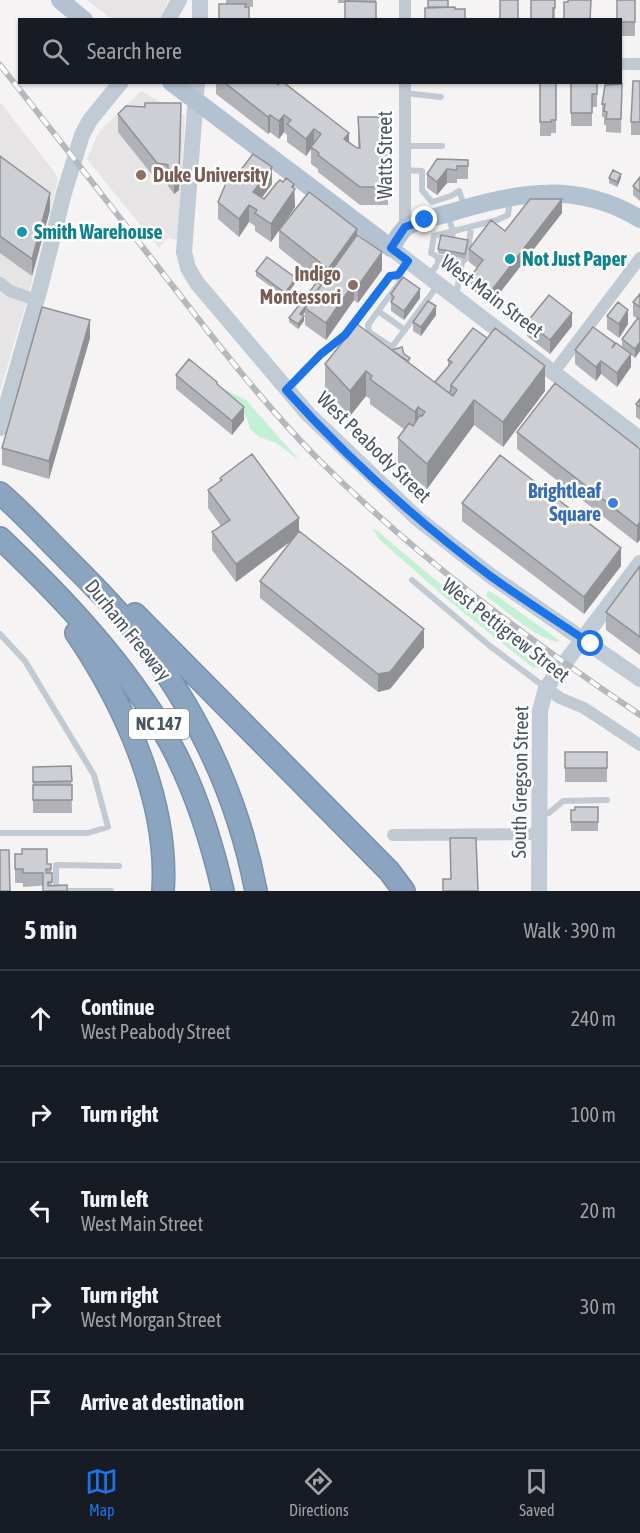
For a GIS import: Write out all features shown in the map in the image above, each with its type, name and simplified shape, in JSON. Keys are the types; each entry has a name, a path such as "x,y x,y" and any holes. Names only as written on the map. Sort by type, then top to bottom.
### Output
{"highway":[{"name":"Durham Freeway","path":"6,499 98,591 144,644 175,688 205,739 231,800 256,891"},
{"name":"Durham Freeway","path":"1,538 113,659 169,742 197,803 223,891"},
{"path":"46,584 61,613 94,660 129,727 159,823 163,891"},
{"path":"98,591 118,597 389,871 404,891"}],"main road":[{"path":"60,0 82,18"},
{"name":"West Main Street","path":"177,84 196,91 391,248"},
{"path":"391,248 405,227 510,196 553,193 582,196 612,205 640,219"}],"street":[{"path":"169,18 179,0"},
{"path":"200,0 200,18"},
{"path":"405,0 405,18"},
{"path":"622,64 640,64"},
{"path":"0,429 82,135 90,120 119,84"},
{"name":"Watts Street","path":"405,88 405,227"},
{"name":"West Peabody Street","path":"196,91 185,260 197,283 286,390 331,438 418,519 491,576 640,680"},
{"name":"West Main Street","path":"391,248 640,439"},
{"path":"554,372 640,258"},
{"path":"0,283 10,291 36,300"},
{"name":"South Gregson Street","path":"539,891 540,711 546,688 640,563"},
{"name":"West Pettigrew Street","path":"546,688 560,698 584,708 640,745"},
{"path":"393,835 538,834"}],"lane":[{"path":"405,88 441,97"},
{"path":"404,146 442,146"},
{"path":"404,170 422,171 422,190 432,202 451,196 459,190 448,259"},
{"path":"462,262 438,257 431,253 434,236 497,220 508,214 510,196"},
{"path":"456,297 462,262 467,258 471,228"},
{"path":"398,275 400,282 368,325 369,332 392,346 405,330 434,280 438,257"},
{"path":"286,390 321,354 345,335 390,276 398,275 408,261"},
{"path":"378,311 405,330"},
{"name":"West Pettigrew Street","path":"412,580 490,646 546,688"},
{"path":"0,634 25,661 94,775 108,827 88,833 0,833"},
{"path":"538,813 549,813 563,801 607,800"},
{"path":"111,891 67,891 57,885 56,865 119,866"}],"shaded area":[{"path":"87,0 168,0 159,18 110,18"},
{"name":"Duke University","path":"141,91 185,116 178,240 167,238 159,248 87,159 99,132"},
{"path":"0,102 58,179 30,290 0,391"}],"green space":[{"path":"224,389 246,400 299,460 276,443 259,437 250,429 247,418"},
{"path":"373,529 479,614 542,658 539,668 532,667 448,600 379,539"},
{"path":"488,591 559,640 557,642 547,639 529,629 486,596"}],"building":[{"path":"428,0 448,0 448,7 428,7"},
{"path":"500,0 518,0 518,18 500,18"},
{"path":"531,0 555,0 553,18 531,18"},
{"path":"568,0 591,0 590,18 564,18 564,2"},
{"path":"617,0 635,0 635,22 622,22 622,18 617,18"},
{"path":"345,1 376,2 376,18 345,18"},
{"path":"219,4 246,4 245,7 249,7 249,18 219,18"},
{"path":"425,8 465,9 465,18 425,18"},
{"path":"633,81 640,81 640,122 631,122"},
{"path":"227,84 286,84 349,133 344,139 357,148 360,148 358,117 388,117 388,187 360,187 311,147 321,134 314,129 306,139 287,124 291,120 284,115 279,121 270,115 268,117"},
{"path":"540,84 556,84 556,120 540,122"},
{"path":"571,84 597,84 597,94 592,94 592,113 571,113"},
{"path":"622,84 621,119 606,119 605,104 602,104 605,85"},
{"path":"145,103 181,103 179,172 174,176 168,165 157,163 118,114 126,106 145,107"},
{"path":"253,154 272,167 253,192 264,199 280,180 283,182 286,178 294,184 292,187 295,189 271,224 255,213 257,210 249,205 239,219 218,202 229,176 233,180"},
{"name":"Smith Warehouse","path":"0,156 50,193 32,259 0,236"},
{"path":"437,159 468,160 468,166 457,166 457,170 447,169 437,182 427,174"},
{"path":"613,170 621,174 617,182 609,178"},
{"path":"640,177 640,192 633,186"},
{"path":"309,192 357,229 328,269 279,230"},
{"path":"530,199 562,199 491,291 471,276 483,260 469,249 491,220 505,231"},
{"path":"357,235 382,252 358,286 354,283 326,323 305,308"},
{"path":"441,235 468,240 465,254 438,249"},
{"path":"267,257 296,278 285,293 256,271"},
{"path":"403,277 420,289 404,311 391,302 394,297 391,294"},
{"path":"317,282 321,285 300,314 304,316 298,324 289,318"},
{"path":"640,294 640,307 633,302"},
{"path":"549,295 572,313 550,340 527,322"},
{"path":"428,301 436,306 421,327 413,322"},
{"path":"618,302 628,310 619,324 607,316"},
{"path":"42,307 90,320 49,461 2,448"},
{"path":"638,318 640,320 640,342 635,349 622,339"},
{"path":"357,324 453,396 457,390 451,385 495,328 545,366 503,422 474,400 427,464 398,438 409,423 413,426 420,415 422,416 425,412 418,407 415,412 370,379 372,376 366,371 350,391 325,364"},
{"path":"593,327 615,343 612,348 616,343 631,354 617,373 601,361 596,367 575,350"},
{"path":"473,328 487,338 451,385 449,393 435,382 452,362 448,360"},
{"path":"402,347 404,354 410,358 408,361 392,350"},
{"path":"189,359 244,407 232,421 176,375"},
{"name":"Brightleaf Square","path":"555,383 640,449 640,522 637,526 517,432"},
{"path":"252,454 299,518 236,564 212,532 230,520 208,490"},
{"name":"Brightleaf Square","path":"500,455 621,548 584,597 462,503"},
{"path":"299,531 424,629 390,672 378,674 260,581"},
{"path":"640,566 640,637 606,612"},
{"path":"565,752 607,752 607,768 565,768"},
{"path":"71,766 72,781 33,782 33,767"},
{"path":"33,785 72,785 72,800 33,800"},
{"path":"575,807 598,807 598,822 571,822 571,810 575,810"},
{"path":"450,838 476,838 478,891 443,891 443,879 451,879"},
{"path":"22,849 47,849 47,864 51,864 51,869 46,869 46,873 52,873 52,882 48,882 48,886 67,885 67,891 43,891 43,873 23,873 23,869 15,869 15,854 22,854"},
{"path":"0,850 9,850 10,891 0,891"}],"railway":[{"path":"0,65 238,369 316,457 392,528 472,594 555,656 640,715"}],"place":[{"name":"Duke University","path":"141,175"},
{"name":"Smith Warehouse","path":"22,232"},
{"name":"Not Just Paper","path":"510,259"},
{"name":"Indigo Montessori","path":"353,285"},
{"name":"Brightleaf Square","path":"613,503"}],"route":[{"path":"425,220 405,227 391,248 408,261 400,273 390,276 345,335 321,354 286,390 331,438 418,519 491,576 591,644"}]}
